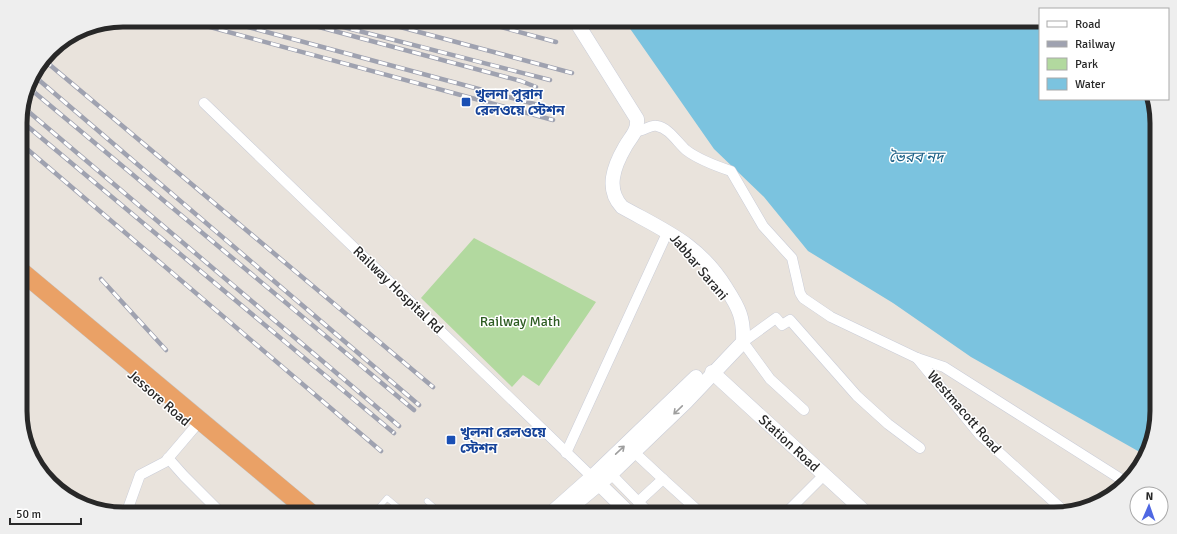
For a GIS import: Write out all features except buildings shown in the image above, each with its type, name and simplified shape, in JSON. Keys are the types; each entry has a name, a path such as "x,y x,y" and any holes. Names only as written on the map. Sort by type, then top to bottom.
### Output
{"highway":[{"path":"27,276 196,424 303,507"},
{"name":"Jessore Road","path":"27,288 196,424 289,507"}],"main road":[{"path":"579,27 637,119 637,131 624,148 614,170 612,193 622,207 668,231"},
{"name":"Jabbar Sarani","path":"559,507 596,480 611,474 686,402 712,372 743,342 744,326 741,313 722,282 709,264 691,247 668,231"},
{"name":"Jabbar Sarani","path":"570,507 732,340 736,326 734,314 728,301 668,231"},
{"name":"Station Road","path":"712,372 859,507"},
{"path":"596,480 633,507"}],"street":[{"name":"Railway Hospital Rd","path":"204,102 499,386 566,453 596,480"},
{"path":"637,131 644,130 654,125 660,126 687,150 708,163 731,171 763,226 792,258 800,293 803,298 832,318 917,358 944,367 1121,479"},
{"path":"566,453 668,231"},
{"path":"804,410 770,380 743,342 776,318 782,325 790,320 857,396 888,424 920,448"},
{"name":"Westmacott Road","path":"917,358 980,435 1059,507"},
{"path":"129,507 140,475 158,467 168,458 196,424"},
{"path":"634,452 694,507"},
{"path":"168,458 215,507"},
{"path":"611,474 633,507"},
{"path":"792,507 824,474"},
{"path":"635,507 663,479"}],"lane":[{"path":"379,507 387,498 398,507"},
{"path":"427,501 434,507"}],"green space":[{"name":"Railway Math","path":"474,238 596,302 539,386 523,375 512,387 421,298"}],"water":[{"name":"ভৈরব নদ","path":"629,27 1039,27 1039,100 1147,100 1150,123 1150,411 1147,436 1141,452 971,357 893,303 808,251 764,197 714,149"}],"railway":[{"path":"210,27 553,120"},
{"path":"248,27 542,106"},
{"path":"319,27 521,81 536,87"},
{"path":"343,27 550,80"},
{"path":"400,27 572,73"},
{"path":"501,27 556,42"},
{"path":"48,64 433,387"},
{"path":"38,79 419,405"},
{"path":"32,91 414,410"},
{"path":"28,111 399,426"},
{"path":"27,126 394,433"},
{"path":"27,149 381,451"},
{"path":"101,279 166,350"}],"place":[{"name":"খুলনা পুরান রেলওয়ে স্টেশন","path":"466,102"},
{"name":"খুলনা রেলওয়ে স্টেশন","path":"451,440"}]}
